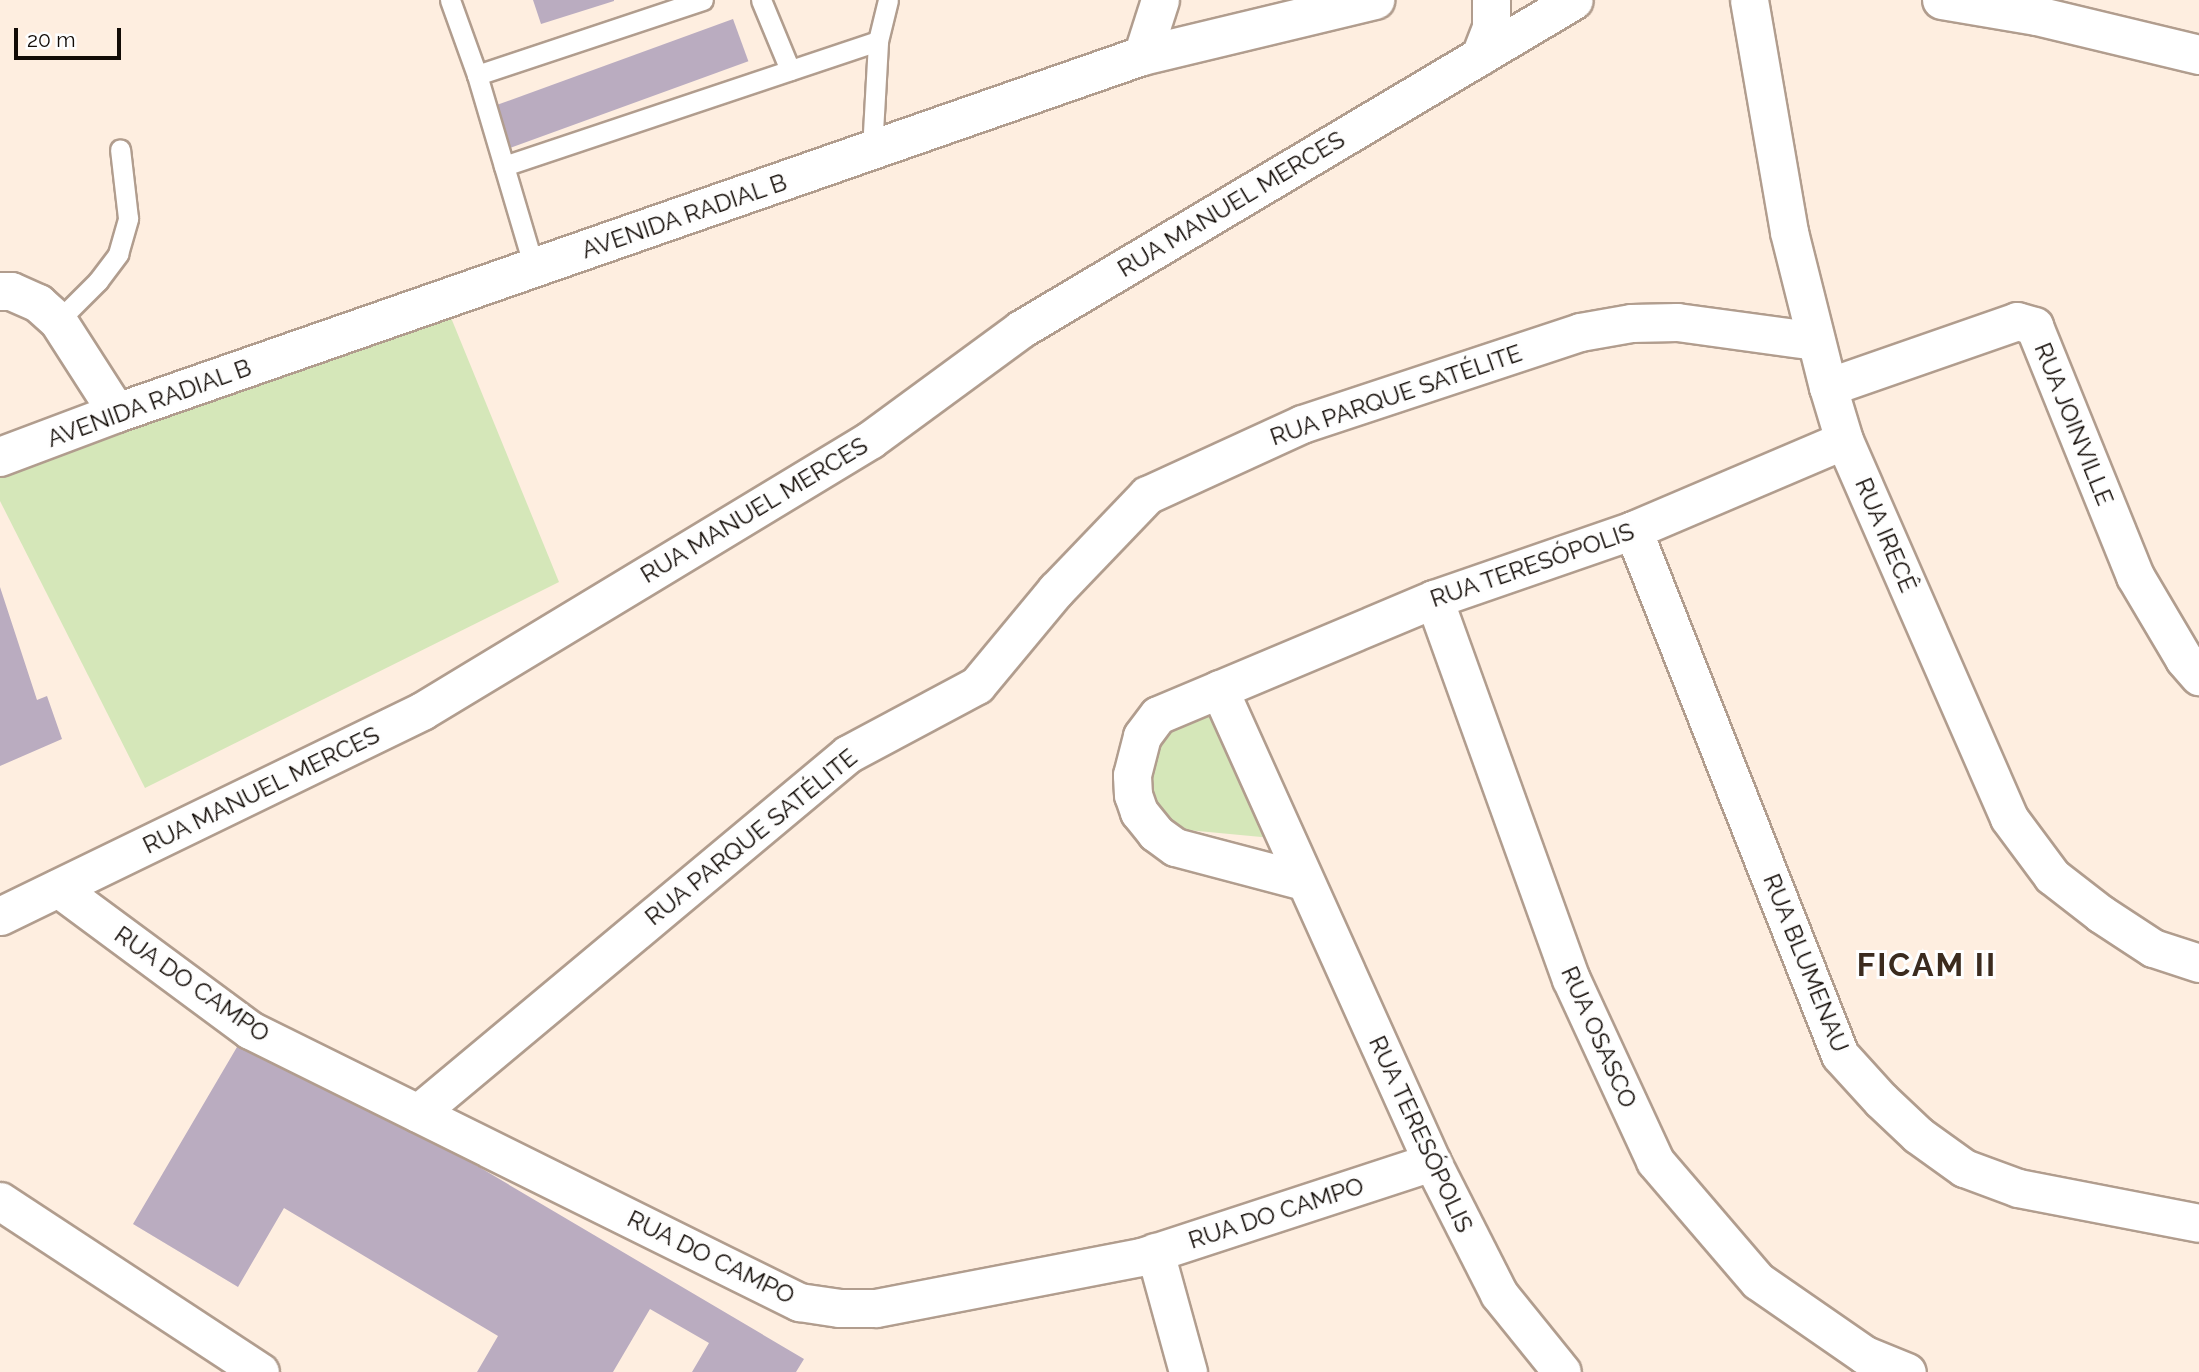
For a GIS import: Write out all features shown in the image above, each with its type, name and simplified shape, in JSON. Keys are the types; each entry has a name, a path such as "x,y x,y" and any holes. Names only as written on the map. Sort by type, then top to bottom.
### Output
{"main road":[{"name":"AVENIDA RADIAL B","path":"0,457 117,413 1142,56 1375,0"},
{"path":"1942,0 2037,16 2199,55"}],"street":[{"path":"1142,56 1160,0"},
{"path":"1480,56 1491,27 1491,0"},
{"name":"RUA MANUEL MERCES","path":"0,915 422,711 870,440 1021,329 1574,0"},
{"name":"RUA IRECÊ","path":"1749,0 1789,232 1844,440 2009,818 2052,876 2091,906 2153,948 2199,962"},
{"path":"0,290 11,291 38,303 58,321 117,413"},
{"name":"RUA JOINVILLE","path":"1828,387 2017,320 2034,326 2135,576 2184,659 2199,676"},
{"name":"RUA PARQUE SATÉLITE","path":"418,1113 848,754 977,685 1056,590 1147,495 1302,424 1580,332 1631,323 1677,322 1816,341"},
{"name":"RUA TERESÓPOLIS","path":"1304,881 1175,847 1156,833 1139,812 1133,795 1132,775 1139,746 1151,722 1158,715 1434,599 1633,530 1844,440"},
{"name":"RUA BLUMENAU","path":"1633,530 1840,1055 1918,1135 1964,1168 2018,1188 2199,1223"},
{"name":"RUA OSASCO","path":"1434,599 1571,979 1655,1161 1758,1281 1865,1354 1907,1372"},
{"name":"RUA TERESÓPOLIS","path":"1219,689 1432,1162 1499,1294 1562,1372"},
{"name":"RUA DO CAMPO","path":"58,888 250,1030 799,1302 839,1308 876,1308 1155,1252 1432,1162"},
{"path":"0,1201 260,1372"},
{"path":"1155,1252 1188,1372"}],"lane":[{"path":"450,0 477,75 534,268"},
{"path":"477,75 703,0"},
{"path":"761,0 790,71"},
{"path":"872,150 878,41 888,0"},
{"path":"504,166 878,41"},
{"path":"58,321 99,281 118,254 128,218 120,149"}],"green space":[{"path":"445,303 559,582 145,788 0,501 0,475"},
{"path":"1217,694 1284,839 1166,828 1138,794 1161,719"}],"building":[{"path":"533,0 614,0 614,1 541,24"},
{"path":"733,19 748,61 511,148 495,106"},
{"path":"0,587 37,700 47,696 62,739 0,766"},
{"path":"247,1030 804,1359 796,1372 692,1372 709,1343 650,1309 613,1372 477,1372 498,1336 284,1208 238,1287 133,1224"}],"district":[{"name":"FICAM II","path":"1927,965"}]}
